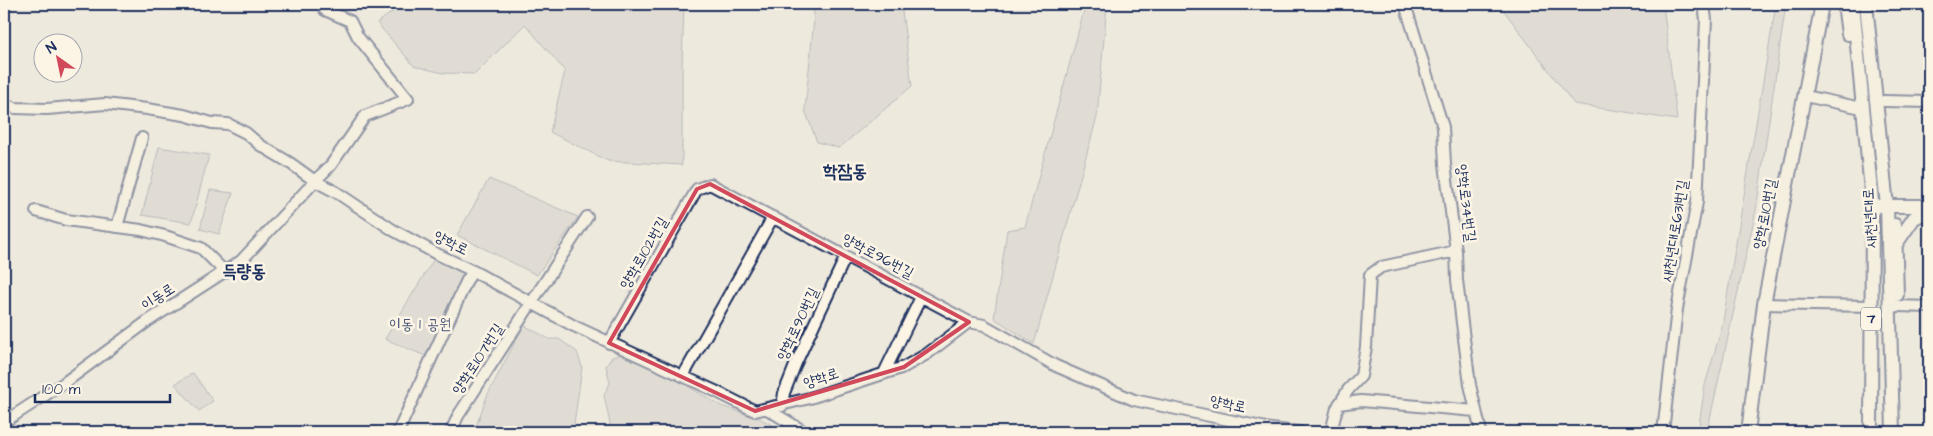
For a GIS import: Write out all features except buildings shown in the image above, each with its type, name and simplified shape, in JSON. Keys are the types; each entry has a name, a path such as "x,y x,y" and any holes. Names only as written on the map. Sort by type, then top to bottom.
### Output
{"main road":[{"name":"양학로10번길","path":"1747,432 1764,304 1822,4"},
{"path":"1860,4 1884,101 1890,206 1896,244 1897,322 1891,338"},
{"path":"1860,4 1857,106 1864,188 1872,204 1929,206"},
{"name":"새천년대로","path":"1860,4 1872,204 1870,306 1871,432"},
{"name":"새천년대로","path":"1860,4 1890,206 1893,432"},
{"path":"1896,244 1914,218 1929,212"}],"street":[{"name":"이동로","path":"4,422 64,383 148,321 241,261 331,165 365,116 408,99 358,37 350,22 325,10 322,4"},
{"name":"양학로34번길","path":"1405,4 1443,127 1445,164 1456,252 1457,280 1470,385 1481,432"},
{"name":"새천년대로631번길","path":"1663,432 1677,309 1697,202 1706,20 1704,4"},
{"path":"1804,96 1857,106"},
{"path":"1884,101 1929,102"},
{"name":"양학로","path":"4,104 15,108 46,109 105,104 148,109 201,119 212,123 228,124 246,133 260,145 393,230 437,254 609,343 755,411 782,406 904,367 927,354 969,322 984,325 1056,366 1134,400 1271,429 1300,432"},
{"path":"117,227 142,138"},
{"name":"양학로96번길","path":"710,184 969,322"},
{"name":"양학로102번길","path":"609,343 697,189 710,184"},
{"path":"36,212 66,220 141,230 201,248 225,272"},
{"name":"양학로107번길","path":"451,432 458,416 586,217"},
{"path":"683,376 773,217"},
{"path":"1331,432 1339,404 1348,390 1361,376 1366,347 1370,275 1381,267 1456,252"},
{"name":"양학로90번길","path":"782,406 784,393 796,363 846,256"},
{"path":"398,432 467,280 473,271"},
{"path":"884,373 921,296"},
{"path":"1764,304 1870,306"},
{"path":"1897,306 1929,307"},
{"path":"1339,404 1361,401 1475,412"},
{"path":"767,409 805,432"}],"highlighted area":[{"path":"710,184 969,322 904,367 755,411 609,343 697,189"}],"green space":[{"path":"397,4 684,4 682,165 608,161 550,132 565,71 525,24 475,74 443,73 414,66 377,23 399,7"},
{"path":"813,4 901,4 912,86 839,148 817,142 805,110 814,19"},
{"path":"1082,4 1107,4 1097,117 1034,344 994,318 1007,230 1025,227 1085,7"},
{"path":"1499,4 1663,4 1677,120 1574,104"},
{"path":"1776,4 1786,4 1756,210 1707,432 1698,432 1705,385 1722,327"},
{"path":"159,147 209,155 191,223 142,215"},
{"path":"489,179 578,217 537,275 457,235"},
{"path":"210,190 233,193 219,234 200,229"},
{"name":"이동 1 공원","path":"437,254 473,271 428,357 385,339"},
{"path":"524,325 549,339 559,339 577,352 582,367 574,424 578,432 474,432 487,396"},
{"path":"623,354 676,379 721,406 761,419 786,432 614,432 610,424 604,395 610,383 606,366 612,357"},
{"path":"193,373 213,401 199,411 175,384"}],"district":[{"name":"학잠동","path":"845,171"},
{"name":"득량동","path":"244,271"}]}
